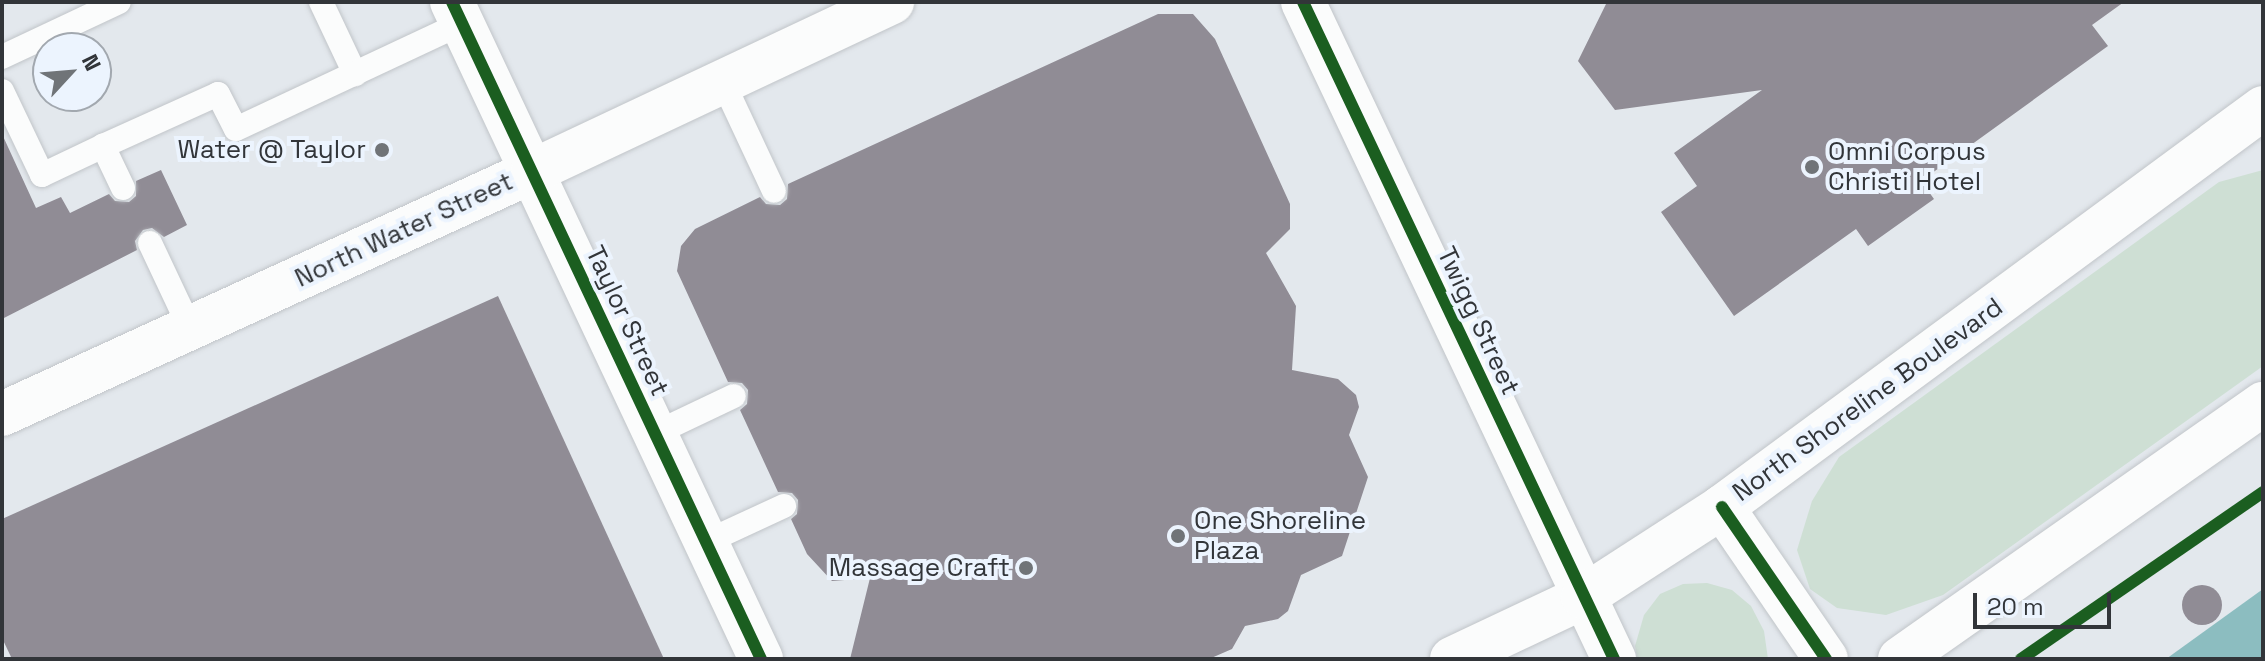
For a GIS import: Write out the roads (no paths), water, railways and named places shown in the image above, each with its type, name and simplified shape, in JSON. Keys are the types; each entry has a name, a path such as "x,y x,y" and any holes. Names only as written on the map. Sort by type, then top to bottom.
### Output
{"main road":[{"name":"North Water Street","path":"2,414 533,171 892,2"},
{"name":"Twigg Street","path":"1303,2 1614,659"},
{"name":"Taylor Street","path":"457,12 761,659"},
{"name":"North Shoreline Boulevard","path":"1452,659 1583,597 1722,507 2263,108"},
{"path":"1900,659 2263,404"},
{"path":"1722,507 1826,659"}],"lane":[{"path":"2,57 119,2"},
{"path":"321,2 355,74"},
{"path":"2,91 42,175 218,94 236,129 355,74 457,12"},
{"path":"723,82 774,191"},
{"path":"103,146 123,188"},
{"path":"150,243 190,328"},
{"path":"656,433 734,396"},
{"path":"706,542 784,506"}],"water":[{"path":"2263,589 2263,659 2166,659"}],"place":[{"name":"Water @ Taylor","path":"382,150"},
{"name":"Omni Corpus Christi Hotel","path":"1812,167"},
{"name":"One Shoreline Plaza","path":"1178,536"},
{"name":"Massage Craft","path":"1026,568"}]}
